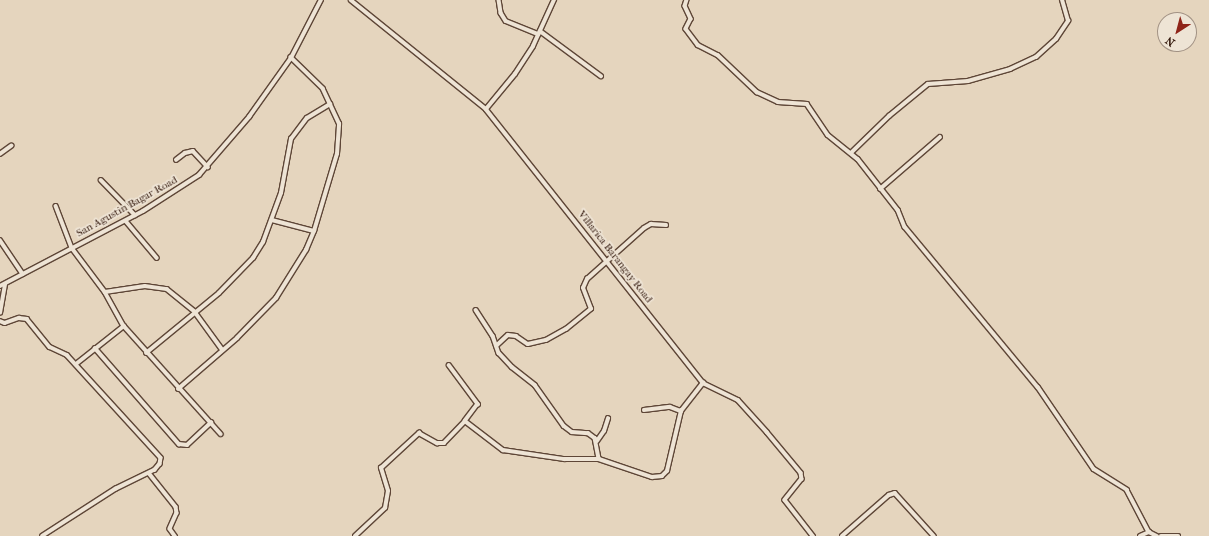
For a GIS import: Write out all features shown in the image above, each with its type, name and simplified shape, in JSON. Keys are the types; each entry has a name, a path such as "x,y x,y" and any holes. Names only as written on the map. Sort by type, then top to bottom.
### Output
{"street":[{"name":"San Agustin Bagar Road","path":"0,286 126,221 174,193 208,167 249,117 290,58 321,0"},
{"name":"Villarica Barangay Road","path":"351,0 486,109 703,383 738,400 801,473 802,479 786,495 785,500 813,536"},
{"path":"499,0 500,13 506,21 539,32 601,76"},
{"path":"486,109 521,66 554,0"},
{"path":"687,0 685,6 691,19 686,30 698,45 718,55 757,92 778,102 804,102 828,135 852,152 898,210 913,236 970,302 1038,387 1094,469 1126,490 1149,532 1157,536"},
{"path":"852,152 925,85 968,82 1028,62 1036,57 1056,39 1068,21 1062,0"},
{"path":"178,390 222,349 237,338 276,298 306,250 314,231 337,154 338,124 330,104 315,80 290,58"},
{"path":"146,353 239,275 263,242 272,220 281,193 291,139 307,118 330,104"},
{"path":"880,189 940,137"},
{"path":"0,154 11,146"},
{"path":"176,160 185,153 192,151 208,167"},
{"path":"101,180 136,215"},
{"path":"56,206 72,248 105,292 124,326 178,390 221,434"},
{"path":"272,220 314,231"},
{"path":"126,221 157,258"},
{"path":"496,346 512,335 526,344 546,340 588,313 591,307 583,290 583,284 607,260 644,228 651,224 666,225"},
{"path":"0,240 23,274"},
{"path":"0,313 5,284"},
{"path":"105,292 145,286 167,289 195,312 222,349"},
{"path":"476,310 493,336 496,346 508,364 535,385 564,426 574,433 588,433 597,441 599,459"},
{"path":"0,321 5,323 19,318 26,319 46,343 65,353 76,364 160,456 160,464 149,473 116,489 43,536"},
{"path":"76,364 124,326"},
{"path":"95,348 179,444 187,446 211,423"},
{"path":"355,536 385,508 388,491 381,468 419,433 437,443 444,443 465,421 478,404 449,366"},
{"path":"465,421 503,450 564,459 599,459 652,477 662,476 668,467 681,411 703,383"},
{"path":"644,410 670,407 681,411"},
{"path":"597,441 604,432 608,419"},
{"path":"149,473 176,507 177,513 170,529 175,536"},
{"path":"842,536 889,495 895,493 934,536"},
{"path":"1140,536 1149,532"},
{"path":"1161,536 1178,536"}]}
